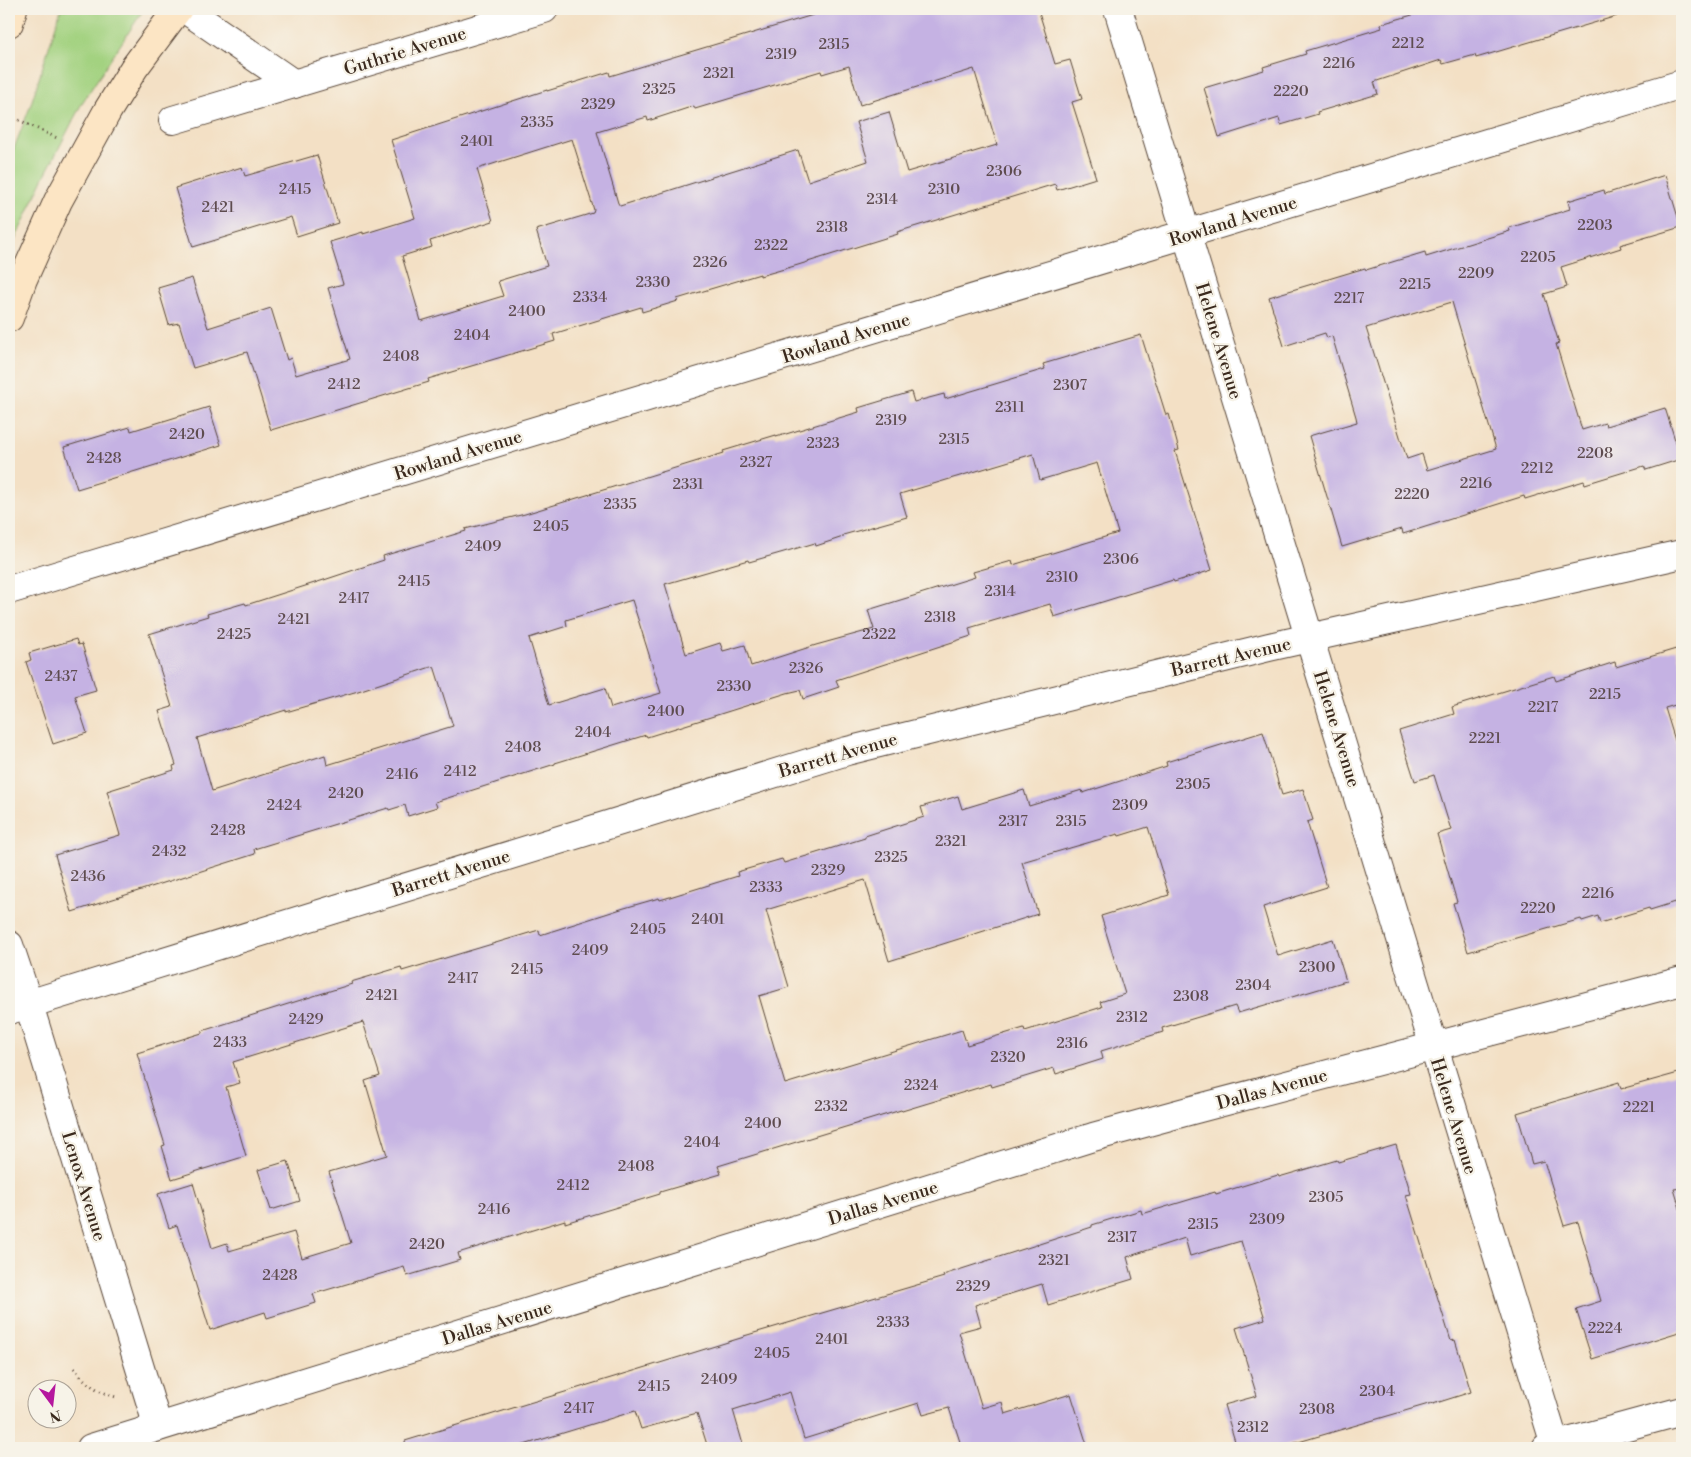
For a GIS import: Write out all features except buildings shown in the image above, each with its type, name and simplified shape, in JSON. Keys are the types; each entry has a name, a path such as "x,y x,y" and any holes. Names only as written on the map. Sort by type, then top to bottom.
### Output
{"main road":[{"path":"9,23 13,9"},
{"path":"9,318 23,278 58,201 108,110 134,68 178,9"}],"street":[{"path":"184,9 294,84"},
{"name":"Guthrie Avenue","path":"173,120 544,9"},
{"name":"Helene Avenue","path":"1118,9 1310,638 1553,1447"},
{"name":"Rowland Avenue","path":"9,590 1682,84"},
{"name":"Barrett Avenue","path":"19,1007 847,750 1310,638 1682,554"},
{"name":"Lenox Avenue","path":"9,945 19,1007 158,1427"},
{"name":"Dallas Avenue","path":"91,1448 1093,1137 1682,981"},
{"path":"1553,1447 1682,1411"}],"path":[{"path":"19,120 59,140"},
{"path":"74,1368 82,1378 96,1388 114,1396 123,1397"}],"green space":[{"path":"61,9 144,9 82,103 42,181 9,253 9,161 30,107"}]}
